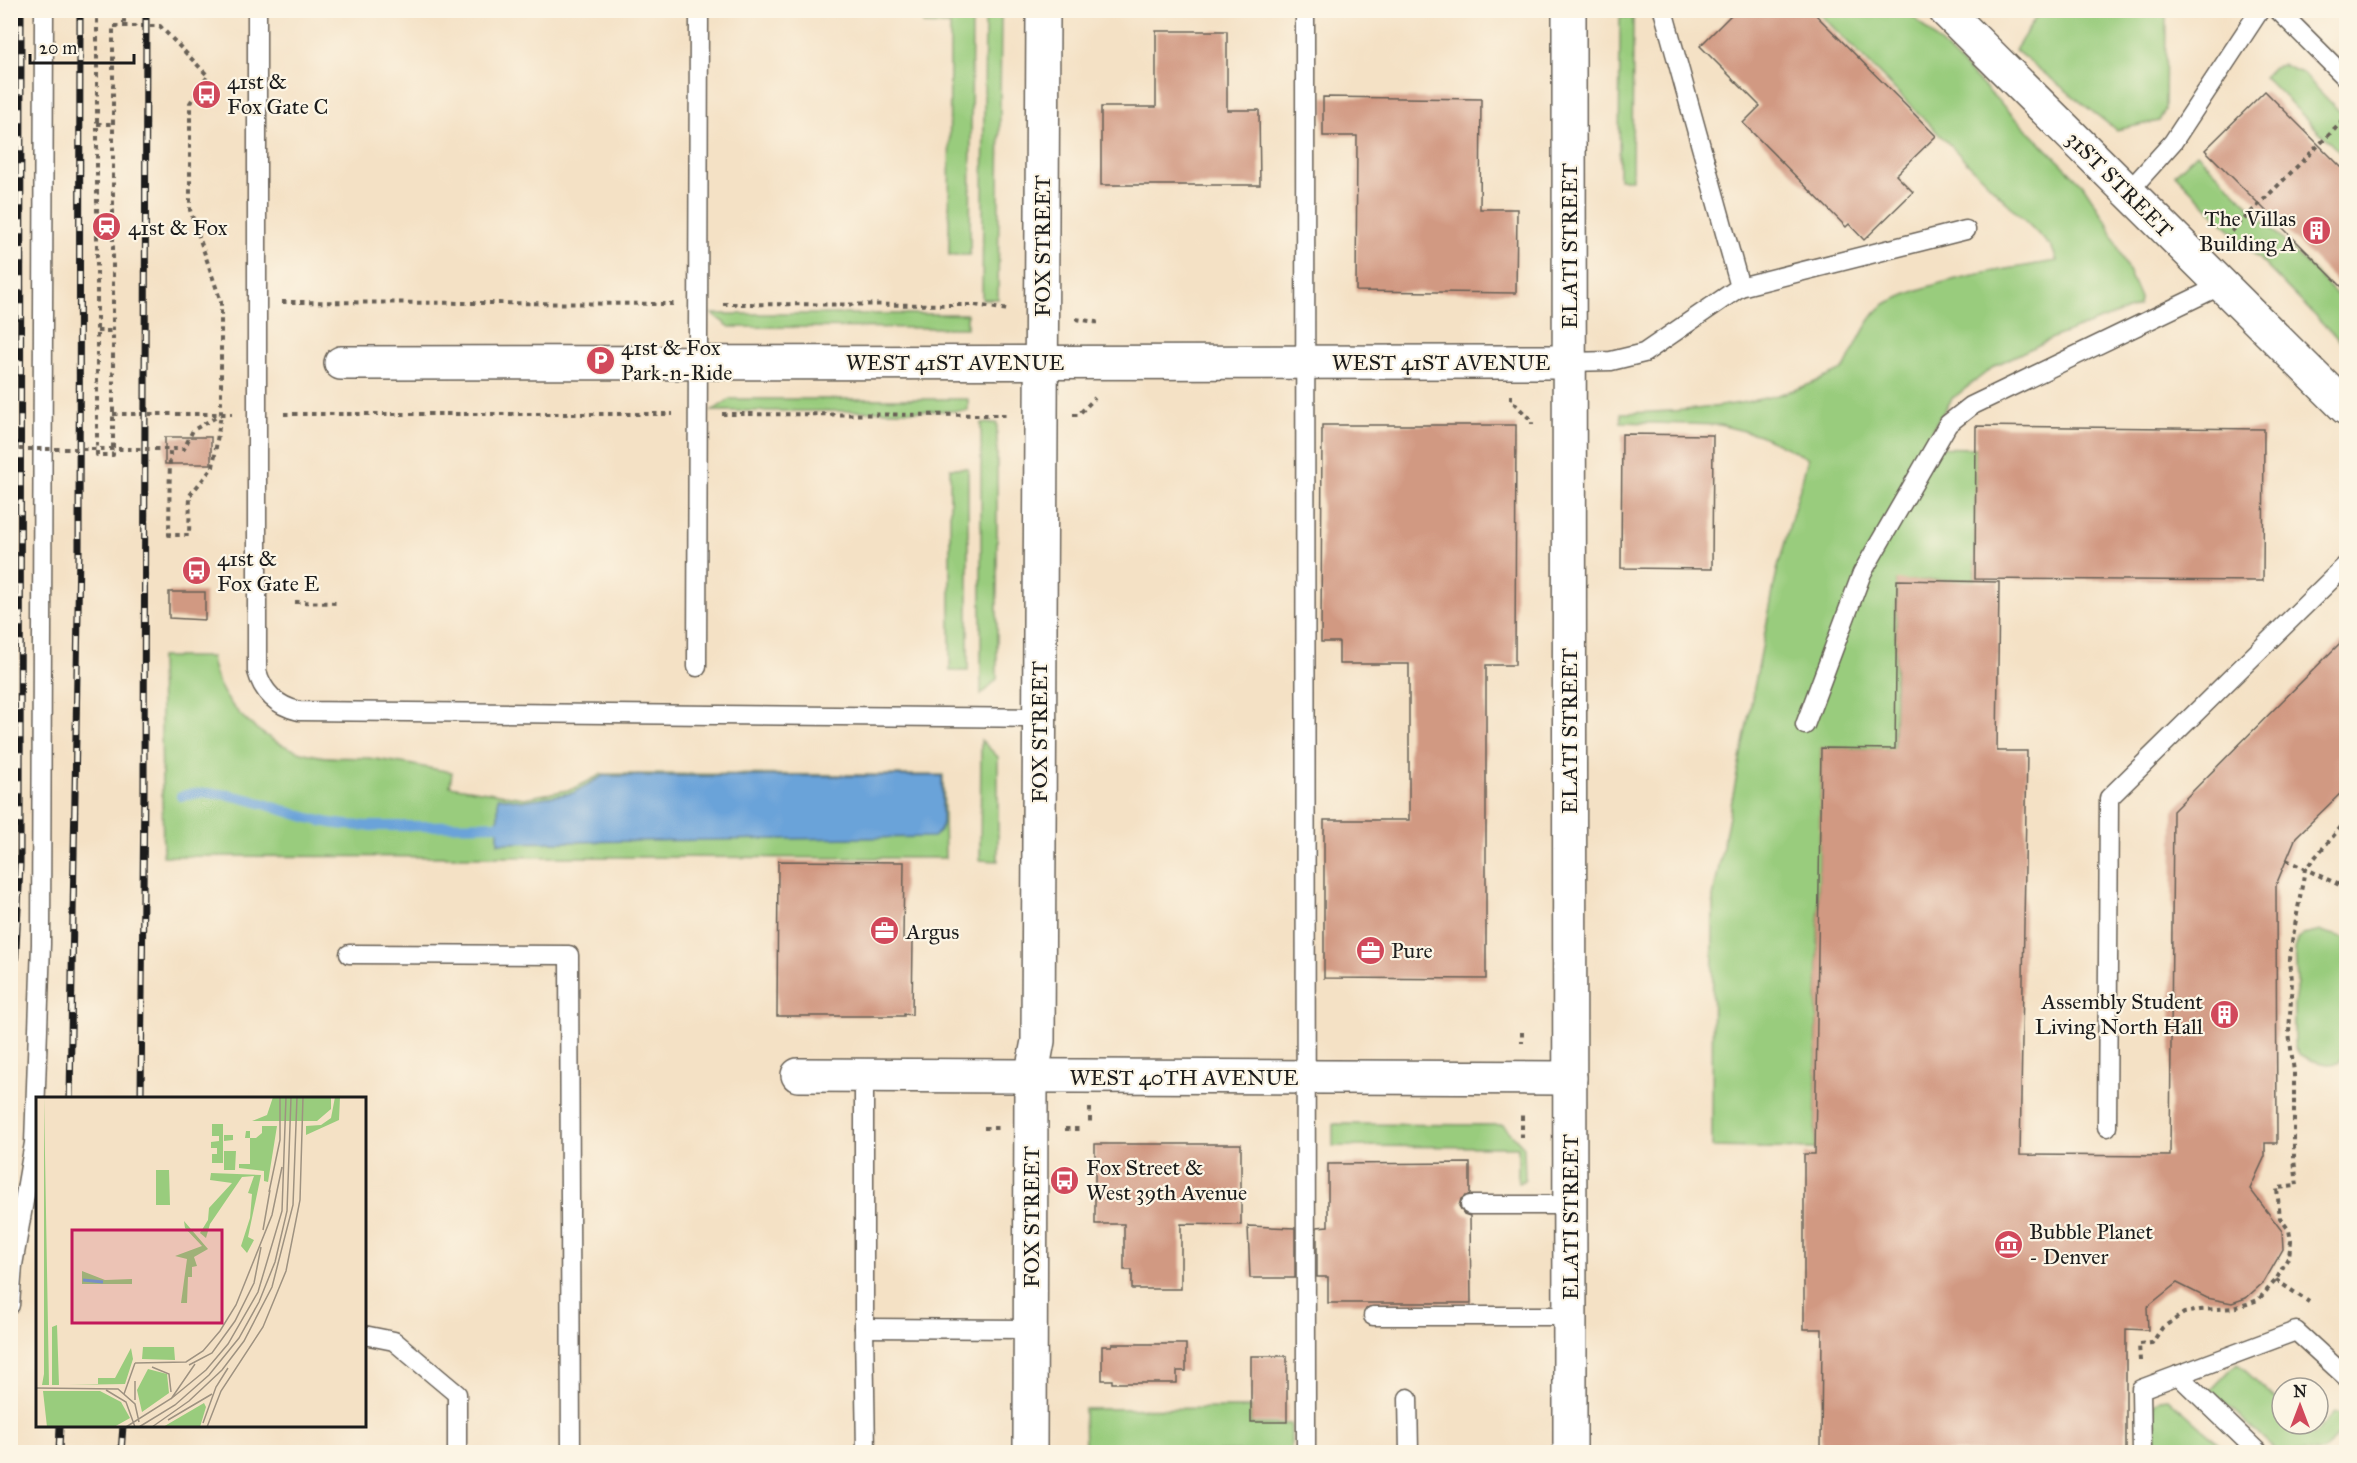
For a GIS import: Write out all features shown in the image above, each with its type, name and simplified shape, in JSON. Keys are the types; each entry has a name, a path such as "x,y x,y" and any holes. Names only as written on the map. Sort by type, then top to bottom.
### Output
{"street":[{"name":"FOX STREET","path":"1030,1452 1031,1078 1038,1041 1042,10"},
{"name":"ELATI STREET","path":"1569,10 1570,1452"},
{"name":"31ST STREET","path":"1945,10 2346,408"},
{"name":"WEST 41ST AVENUE","path":"341,363 1569,362"},
{"name":"WEST 40TH AVENUE","path":"798,1075 1031,1078 1570,1078"}],"lane":[{"path":"10,1305 14,1264 34,1143 41,944 44,10"},
{"path":"257,10 257,671 265,691 275,702 299,711 1039,718"},
{"path":"697,667 699,10"},
{"path":"1305,10 1306,1452"},
{"path":"1663,10 1740,287"},
{"path":"2128,192 2173,142 2260,10"},
{"path":"2278,10 2346,78"},
{"path":"1569,362 1611,361 1644,353 1740,287 1966,230"},
{"path":"1805,725 1862,573 1948,424 1971,406 2222,285"},
{"path":"2107,1127 2109,798 2346,565"},
{"path":"350,954 569,955 571,1452"},
{"path":"864,1076 866,1452"},
{"path":"1470,1204 1570,1204"},
{"path":"1373,1316 1570,1316"},
{"path":"864,1328 1030,1329"},
{"path":"2142,1452 2141,1389 2296,1331 2346,1377"},
{"path":"366,1335 394,1341 457,1394 457,1452"},
{"path":"2178,1375 2258,1452"},
{"path":"1408,1398 1409,1452"}],"path":[{"path":"97,10 97,455 113,455 113,26 160,26 208,76 190,103 190,210 221,302 221,414 213,467 190,495 189,535 169,535 170,449"},
{"path":"124,10 124,26"},
{"path":"2225,238 2346,118"},
{"path":"97,124 113,124"},
{"path":"221,302 975,305"},
{"path":"97,331 113,331"},
{"path":"113,414 1078,415 1095,398"},
{"path":"1511,400 1532,421"},
{"path":"10,449 184,449 193,430 221,414"},
{"path":"295,602 338,603"},
{"path":"2139,1344 2152,1343 2162,1328 2184,1313 2233,1308 2258,1300 2276,1280 2289,1256 2291,1241 2289,1230 2280,1218 2277,1188 2297,1186 2294,1159 2294,1072 2289,1033 2292,981 2290,960 2305,869 2346,821"},
{"path":"2286,860 2346,888"},
{"path":"2276,1280 2309,1302"}],"green space":[{"path":"923,11 972,11 970,255 949,255 950,25 923,24"},
{"path":"989,11 1001,11 998,299 982,299 985,19"},
{"path":"1817,11 1908,11 2083,185 2106,220 2140,298 2139,306 2057,336 1996,365 1952,399 1920,447 1976,448 1975,579 1897,581 1894,749 1821,748 1815,1149 1712,1147 1713,897 1777,571 1808,458 1760,435 1720,425 1621,422 1621,413 1698,409 1753,400 1804,387 1843,369 1866,326 1876,312 1889,302 1950,280 2057,261 2052,248"},
{"path":"2040,11 2166,11 2165,110 2159,121 2116,130 2015,50"},
{"path":"1620,17 1633,17 1632,179 1619,179"},
{"path":"2283,65 2302,73 2346,118 2346,159 2263,77 2273,67"},
{"path":"2197,153 2346,304 2346,347 2175,174"},
{"path":"712,314 967,314 967,328 730,327"},
{"path":"730,399 968,399 968,411 712,411"},
{"path":"981,423 997,423 997,679 981,695"},
{"path":"950,468 968,468 968,671 950,671"},
{"path":"160,657 211,657 216,676 235,709 265,735 301,752 326,757 385,760 452,772 450,786 524,798 573,789 602,774 943,775 945,858 163,856"},
{"path":"981,740 998,757 998,861 980,860"},
{"path":"2321,931 2346,938 2346,1045 2339,1063 2328,1064 2300,1055 2294,1042 2297,982 2295,949 2298,940 2303,935"},
{"path":"1333,1124 1503,1125 1524,1147 1525,1180 1518,1183 1518,1147 1333,1146"},
{"path":"2237,1363 2270,1394 2270,1436 2330,1436 2330,1417 2334,1413 2341,1414 2346,1427 2322,1452 2278,1452 2211,1390"},
{"path":"2168,1398 2229,1452 2155,1452 2154,1404 2160,1399"},
{"path":"1250,1408 1251,1424 1291,1424 1291,1452 1085,1452 1084,1409"}],"water":[{"path":"603,776 942,776 942,825 940,831 933,837 498,843 498,797 522,801 573,793"}],"building":[{"path":"1736,10 1811,10 1936,136 1896,175 1913,192 1864,240 1849,224 1846,227 1743,123 1760,106 1700,46"},
{"path":"1156,31 1227,31 1227,110 1259,110 1260,185 1101,185 1101,107 1156,107"},
{"name":"The Villas Building A","path":"2265,91 2346,172 2346,291 2205,150"},
{"path":"1323,97 1481,99 1480,209 1517,209 1516,293 1356,291 1357,136 1323,136"},
{"path":"1322,425 1516,425 1515,665 1486,665 1486,979 1324,978 1324,820 1409,820 1409,664 1339,664 1339,642 1321,642"},
{"path":"1976,426 2264,429 2263,581 1975,579"},
{"path":"1622,434 1713,435 1712,569 1621,568"},
{"path":"165,437 211,437 211,464 165,464"},
{"path":"1897,580 1999,582 1997,751 2027,751 2020,1155 2170,1156 2173,811 2346,637 2346,788 2296,837 2276,885 2277,1143 2265,1143 2265,1156 2250,1189 2282,1231 2283,1249 2264,1282 2246,1298 2232,1303 2207,1298 2177,1283 2147,1307 2148,1330 2126,1329 2126,1452 1821,1452 1822,1329 1804,1329 1804,1154 1815,1154 1821,748 1895,749"},
{"path":"169,592 205,592 205,620 169,618"},
{"path":"778,861 904,862 903,940 913,940 912,1015 777,1016"},
{"path":"1095,1144 1241,1144 1241,1225 1181,1224 1181,1289 1132,1289 1132,1270 1124,1270 1124,1224 1095,1224"},
{"path":"1470,1163 1470,1194 1461,1199 1459,1206 1464,1214 1470,1216 1471,1303 1328,1303 1328,1277 1317,1277 1317,1227 1328,1226 1328,1164"},
{"path":"1248,1226 1295,1228 1295,1278 1250,1278"},
{"path":"1112,1344 1186,1344 1186,1371 1177,1371 1177,1383 1112,1383 1112,1380 1102,1380 1102,1346 1112,1346"},
{"path":"1251,1356 1287,1356 1287,1422 1251,1422"}],"waterway":[{"path":"181,796 201,793 240,797 298,815 346,825 512,825"}],"railway":[{"path":"10,1074 20,866 21,10"},
{"path":"70,1097 79,551 80,10"},
{"path":"141,1097 146,10"},
{"path":"59,1452 60,1427"},
{"path":"121,1452 123,1427"}],"place":[{"name":"41st & Fox Gate C","path":"206,94"},
{"name":"41st & Fox","path":"107,227"},
{"name":"The Villas Building A","path":"2317,231"},
{"name":"41st & Fox Park-n-Ride","path":"600,360"},
{"name":"41st & Fox Gate E","path":"196,571"},
{"name":"Argus","path":"885,931"},
{"name":"Pure","path":"1370,950"},
{"name":"Assembly Student Living North Hall","path":"2224,1014"},
{"name":"Fox Street & West 39th Avenue","path":"1065,1180"},
{"name":"Bubble Planet - Denver","path":"2008,1244"}]}
